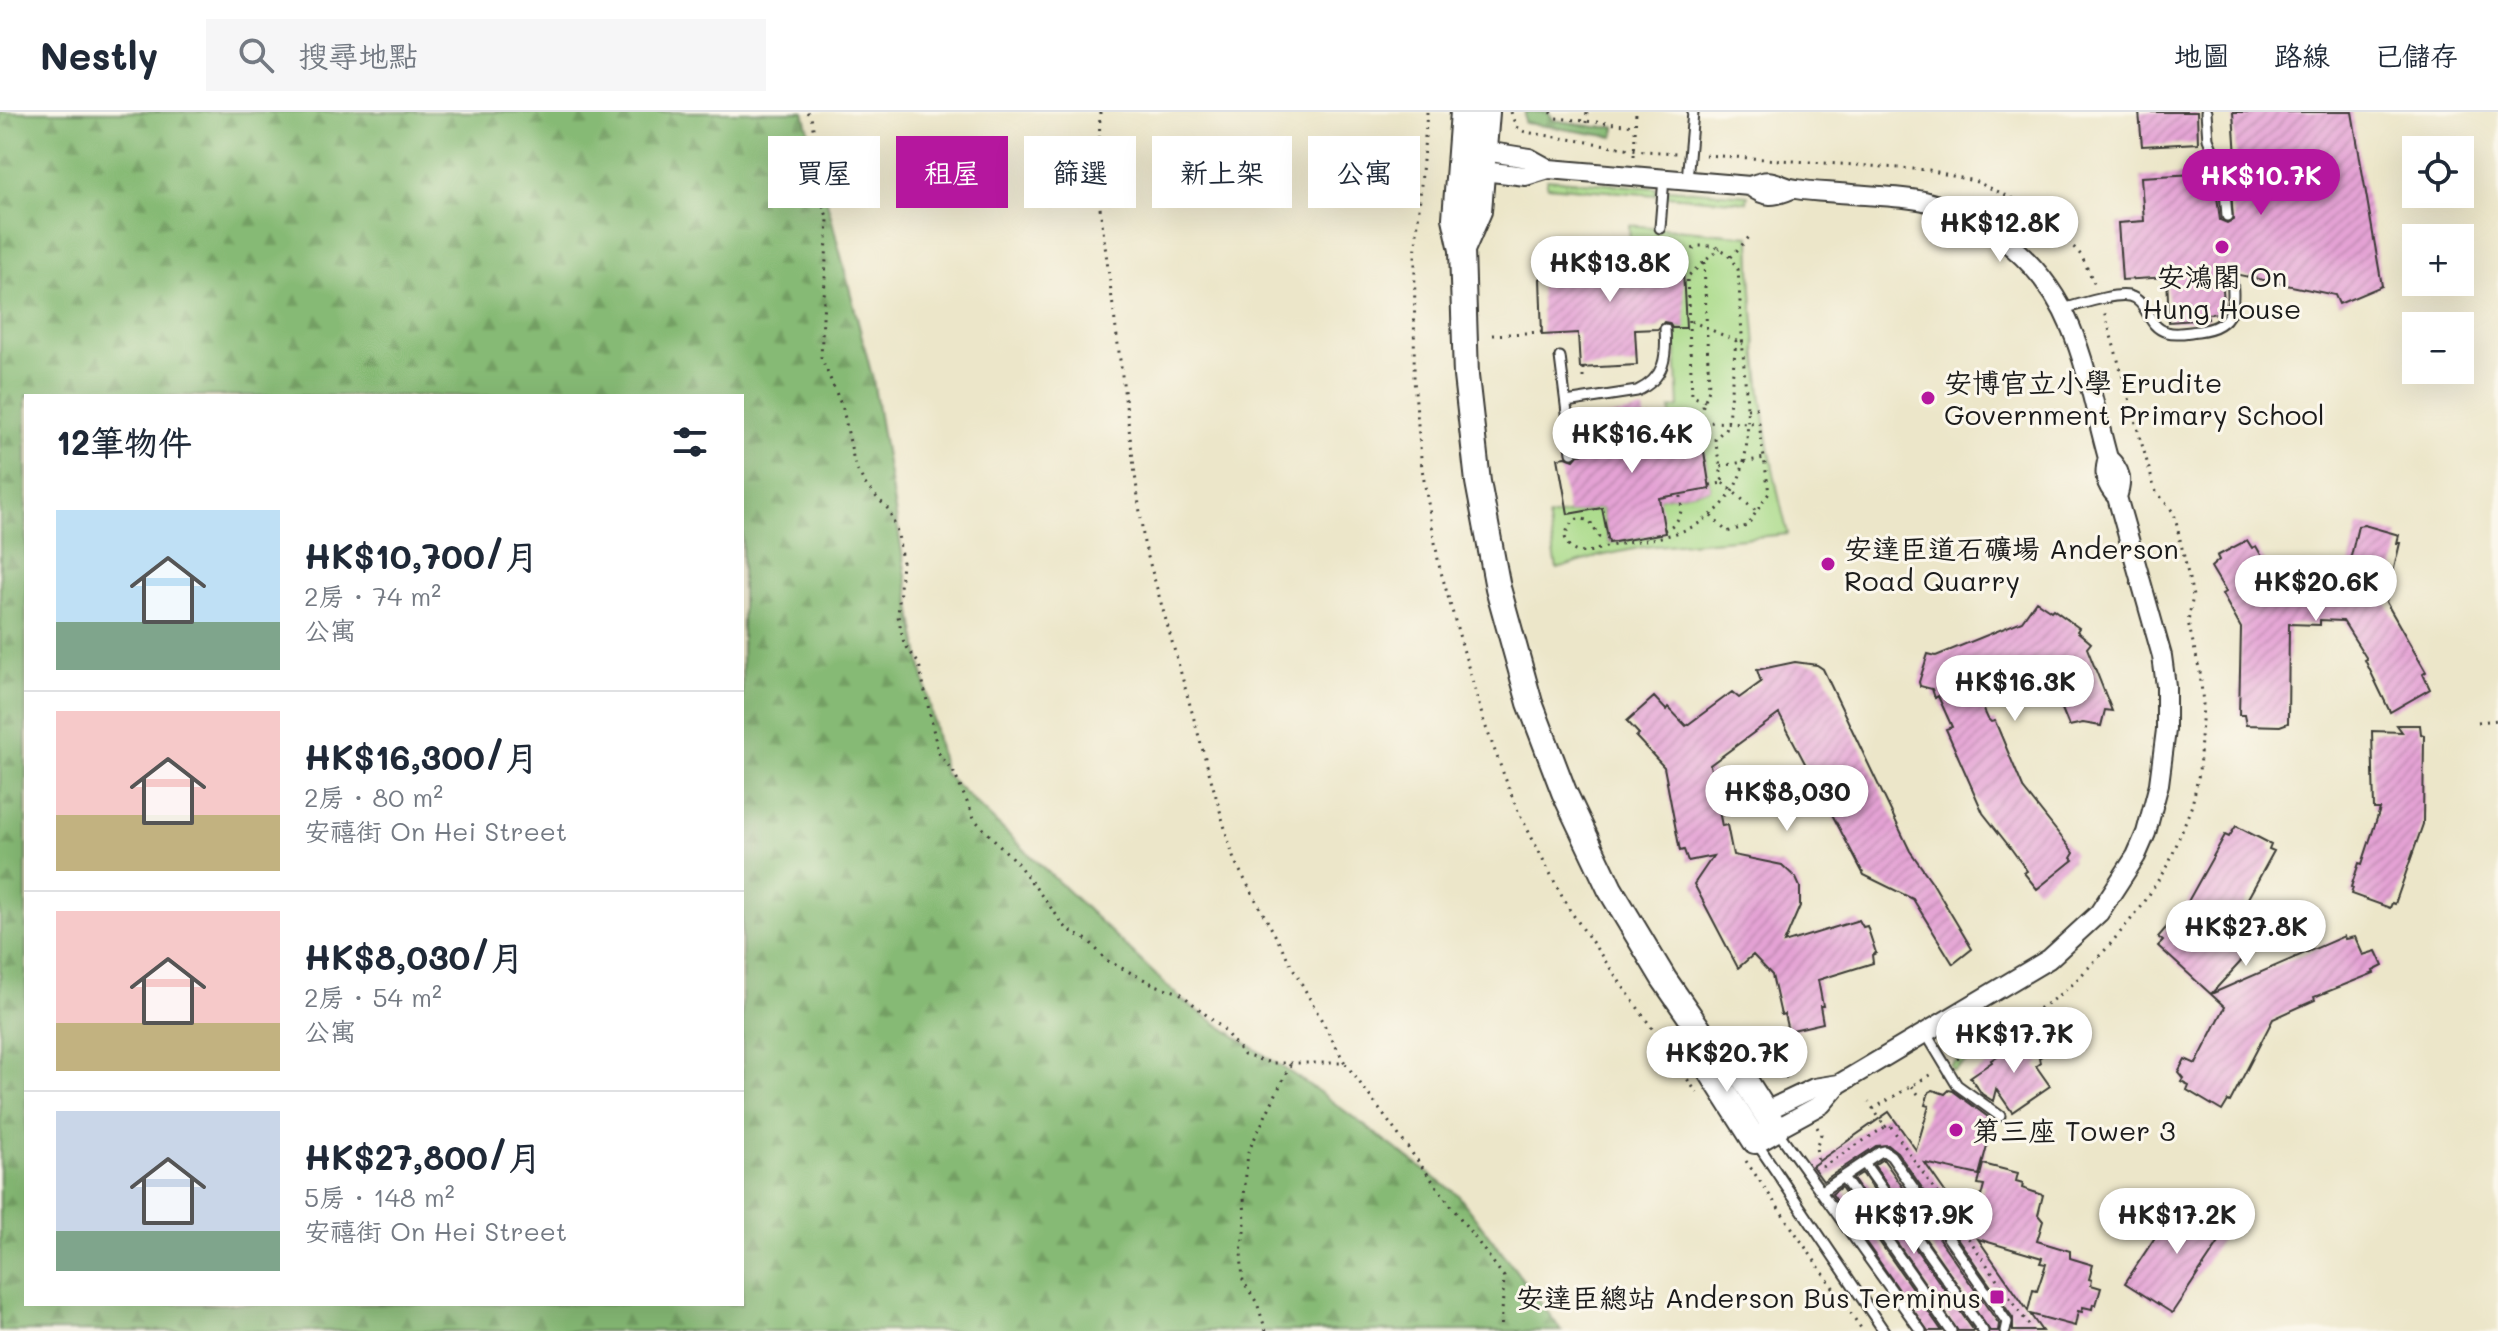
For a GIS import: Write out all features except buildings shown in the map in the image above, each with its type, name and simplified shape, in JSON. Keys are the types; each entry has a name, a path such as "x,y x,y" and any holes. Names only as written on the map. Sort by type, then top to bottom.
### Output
{"street":[{"path":"1463,112 1479,211 1462,250 1466,376 1478,482 1498,588 1530,703 1564,792 1610,889 1664,979 1702,1034 1727,1052 1762,1133 1814,1088 1839,1084 2030,971 2067,945 2113,895 2146,833 2159,784 2166,730 2162,656 2117,497 2108,487 2104,471 2108,458 2072,331 2050,289 2019,253 1992,231 1942,207 1910,199 1792,189 1778,182 1763,180 1750,186 1549,169 1529,158 1472,160"},
{"path":"1472,160 1487,112"}],"lane":[{"path":"1687,180 1693,112"},
{"path":"2206,112 2208,139 2224,178 2227,216"},
{"path":"1660,228 1664,178"},
{"path":"2062,309 2102,304 2123,296 2137,299 2146,309 2151,322 2163,331 2205,330 2221,323 2232,310 2235,296 2231,273"},
{"path":"1566,402 1646,387 1665,363 1665,329"},
{"path":"1560,357 1572,453"},
{"path":"1925,1032 1957,1085 2000,1116"},
{"path":"1762,1133 1822,1191 1921,1331"},
{"path":"1762,1133 1884,1331"},
{"path":"1822,1191 1880,1152 1891,1156 2007,1322 2005,1331"},
{"path":"1864,1163 1983,1331"},
{"path":"1843,1177 1951,1331"}],"path":[{"path":"807,112 811,117 816,144 819,195 828,219 821,357 843,409 855,466 867,487 889,510 898,534 902,562 898,616 904,643 919,664 938,752 954,773 975,820 1017,863 1067,929 1089,941 1106,960 1155,985 1180,993 1222,1028 1244,1055 1271,1063 1345,1063"},
{"path":"1100,112 1098,192 1144,543 1234,860 1345,1063 1504,1277 1501,1331"},
{"path":"1511,112 1516,127 1525,132 1620,147 1929,170 1977,182 2021,202 2051,223 2081,255 2102,304 2155,490 2174,513 2193,596 2188,622 2200,672 2203,704 2199,765 2192,805 2170,861 2142,906 2073,984 1952,1061"},
{"path":"1551,112 1556,118 1635,126"},
{"path":"1586,123 1587,112"},
{"path":"1633,159 1636,112"},
{"path":"1731,257 1750,236"},
{"path":"1608,539 1599,537 1590,521 1579,518 1569,525 1565,537 1575,552 1588,553 1609,546 1666,537 1710,515 1732,491 1745,462 1748,423 1738,269 1731,257 1720,248 1699,246 1673,258 1657,254"},
{"path":"1705,401 1692,396 1687,277 1720,248"},
{"path":"1704,262 1709,389 1697,422 1759,423 1769,493 1747,526 1727,532 1710,515"},
{"path":"1690,321 1743,344"},
{"path":"1492,335 1542,332"},
{"path":"1736,341 1727,423 1715,439 1723,483 1757,512"},
{"path":"1747,409 1762,407"},
{"path":"1720,467 1765,458"},
{"path":"1710,485 1723,483"},
{"path":"1664,530 1674,525 1681,516 1680,490"},
{"path":"2478,722 2498,720"},
{"path":"1266,1331 1257,1303 1243,1281 1241,1252 1248,1152 1291,1063"},
{"path":"1781,1070 1790,1083"},
{"path":"1873,1109 1938,1070"},
{"path":"1912,1086 1918,1094"},
{"path":"1869,1102 1885,1127"},
{"path":"1821,1134 1816,1154 1821,1168 1889,1124 2033,1331"},
{"path":"1762,1133 1863,1331"}],"green space":[{"path":"0,112 804,112 810,136 768,136 768,208 829,208 873,380 920,659 944,773 1183,1001 1318,1091 1458,1195 1562,1331 0,1331"},
{"path":"1525,112 1548,112 1554,120 1615,127 1614,137 1525,123"},
{"path":"1547,179 1656,188 1656,195 1547,186"},
{"path":"1668,189 1748,195 1747,202 1667,196"},
{"path":"1629,225 1750,236 1760,386 1771,460 1788,534 1644,547 1557,569 1548,517 1602,508 1609,543 1659,534 1659,498 1710,489 1701,433 1676,438 1670,409 1679,407 1675,328 1685,328 1682,271 1632,274"},
{"path":"2029,1017 2032,1022 1953,1070 1950,1065"}],"place":[{"name":"安鴻閣 On Hung House","path":"2222,247"},
{"name":"安博官立小學 Erudite Government Primary School","path":"1928,398"},
{"name":"安達臣道石礦場 Anderson Road Quarry","path":"1828,564"},
{"name":"第三座 Tower 3","path":"1956,1130"},
{"name":"安達臣總站 Anderson Bus Terminus","path":"1997,1297"}]}
